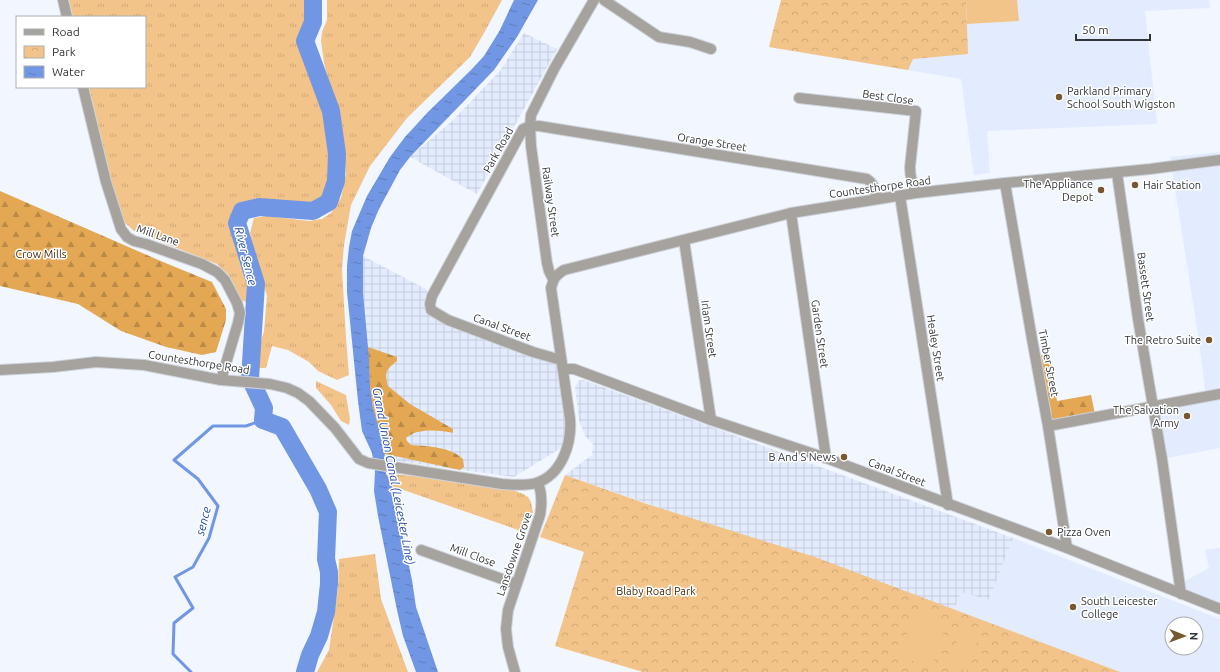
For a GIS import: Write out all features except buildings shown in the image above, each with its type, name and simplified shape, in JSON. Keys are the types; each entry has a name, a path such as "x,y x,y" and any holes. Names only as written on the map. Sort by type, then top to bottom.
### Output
{"street":[{"path":"63,0 67,16"},
{"name":"Park Road","path":"436,314 431,310 430,304 432,296 523,129 530,126 531,115 554,69 594,0"},
{"path":"604,0 659,37 690,42 711,49"},
{"name":"Mill Lane","path":"83,88 106,182 121,229 127,237 134,241 202,264 217,272 225,280 237,303 240,313 238,323 221,380"},
{"name":"Best Close","path":"799,98 916,111 910,167 912,184 916,193"},
{"name":"Orange Street","path":"530,126 539,126 867,178 874,186 878,199"},
{"name":"Railway Street","path":"530,126 531,146 547,263 549,271 554,279"},
{"name":"Countesthorpe Road","path":"554,279 564,270 791,213 916,193 1117,173 1220,160"},
{"name":"Bassett Street","path":"1117,173 1138,319 1162,459 1181,594"},
{"name":"Timber Street","path":"1005,183 1048,426 1067,548"},
{"name":"Healey Street","path":"900,196 948,505"},
{"name":"Garden Street","path":"791,213 826,458"},
{"name":"Irlam Street","path":"684,240 711,420"},
{"path":"538,483 551,474 558,466 569,443 570,425 551,288 554,279"},
{"name":"Canal Street","path":"436,314 462,326 533,352 562,365 711,420 826,458 948,505 1067,548 1220,609"},
{"name":"Countesthorpe Road","path":"0,370 53,367 96,362 144,365 221,380 270,384 287,388 298,393 309,401 335,428 359,458 368,463 502,484 521,485 538,483"},
{"path":"1048,426 1220,394"},
{"name":"Lansdowne Grove","path":"515,672 508,647 506,629 508,610 542,507 541,490 538,483"},
{"name":"Mill Close","path":"421,550 516,584"}],"shaded area":[{"name":"Parkland Primary School South Wigston","path":"781,0 1209,0 1210,8 1145,11 1157,124 987,131 990,173 974,175 961,79 769,47"},
{"path":"524,33 557,49 477,194 410,157 452,121 500,71"},
{"path":"1220,152 1220,448 1162,459 1152,407 1206,396 1197,328 1170,157"},
{"path":"363,256 426,289 438,311 561,360 569,443 514,477 388,460 384,456 385,454 369,358 363,292"},
{"path":"581,380 1013,538 989,600 961,592 954,610 565,475 592,455 593,444 585,436 579,420 575,387 578,381"},
{"name":"South Leicester College","path":"1013,538 1220,619 1220,672 1119,672 954,610 962,590 989,600"},
{"path":"1220,548 1220,609 1181,594 1185,581 1209,568 1205,550"}],"green space":[{"path":"69,0 311,0 302,39 305,53 316,80 329,124 336,161 334,180 325,200 313,207 272,201 255,202 238,211 236,228 238,246 249,281 249,295 246,302 241,300 229,275 217,264 134,231 124,222 117,207 89,88 146,88 146,16 73,16"},
{"path":"327,0 502,0 470,57 407,118 370,166 351,205 344,245 342,269 349,375 337,380 318,371 309,362 288,350 272,346 266,368 258,368 255,362 264,331 267,296 250,233 254,218 267,216 309,221 322,219 331,213 341,198 346,174 344,148 338,110 324,63 321,41 322,32 327,20"},
{"path":"781,0 966,0 968,54 913,59 908,70 769,47"},
{"path":"966,0 1017,0 1019,21 967,24"},
{"name":"Crow Mills","path":"0,191 212,282 226,309 226,320 216,352 202,355 166,347 121,331 78,304 0,286"},
{"path":"368,347 397,357 397,361 388,369 386,375 388,386 410,404 453,429 453,433 442,431 422,431 406,438 407,441 411,445 439,448 452,452 463,459 464,467 460,470 385,454 373,408"},
{"path":"1050,354 1057,401 1091,395 1095,414 1047,422 1037,356"},
{"path":"316,381 346,395 350,419 349,425 341,421 331,405 316,388"},
{"path":"386,474 433,477 513,490 528,497 531,502 533,512 531,518 526,523 524,532 392,486 391,481"},
{"name":"Blaby Road Park","path":"565,475 644,503 815,557 1120,672 643,672 555,646 584,552 540,537"},
{"path":"375,554 381,599 408,672 317,672 329,650 338,589 339,559"},
{"path":"915,611 947,622 932,667 900,657"},
{"path":"961,629 979,636 967,671 949,665"}],"water":[{"path":"514,0 538,0 517,37 494,70 410,157 400,170 379,209 371,228 363,256 363,292 373,408 385,450 384,457 386,474 391,481 412,580 416,607 438,672 416,672 403,636 397,610 374,491 375,472 372,453 362,431 347,292 349,247 352,231 367,196 390,157 405,137 428,112 484,56 500,30"}],"waterway":[{"name":"River Sence","path":"305,672 310,655 319,636 326,612 329,584 329,572 326,559 328,512 318,489 282,427 263,420 264,408 250,378 256,284 237,223 242,211 259,207 313,211 329,202 336,181 337,154 331,111 305,41 313,22 313,0"},
{"name":"sence","path":"191,672 173,654 174,623 193,608 175,577 193,567 209,538 218,506 198,479 174,460 213,426 246,426 263,420"}],"place":[{"name":"Parkland Primary School South Wigston","path":"1059,97"},
{"name":"Hair Station","path":"1135,185"},
{"name":"The Appliance Depot","path":"1101,190"},
{"name":"The Retro Suite","path":"1209,340"},
{"name":"The Salvation Army","path":"1187,416"},
{"name":"B And S News","path":"844,457"},
{"name":"Pizza Oven","path":"1049,532"},
{"name":"South Leicester College","path":"1073,607"}],"water label":[{"name":"Grand Union Canal (Leicester Line)","path":"394,476"}]}
